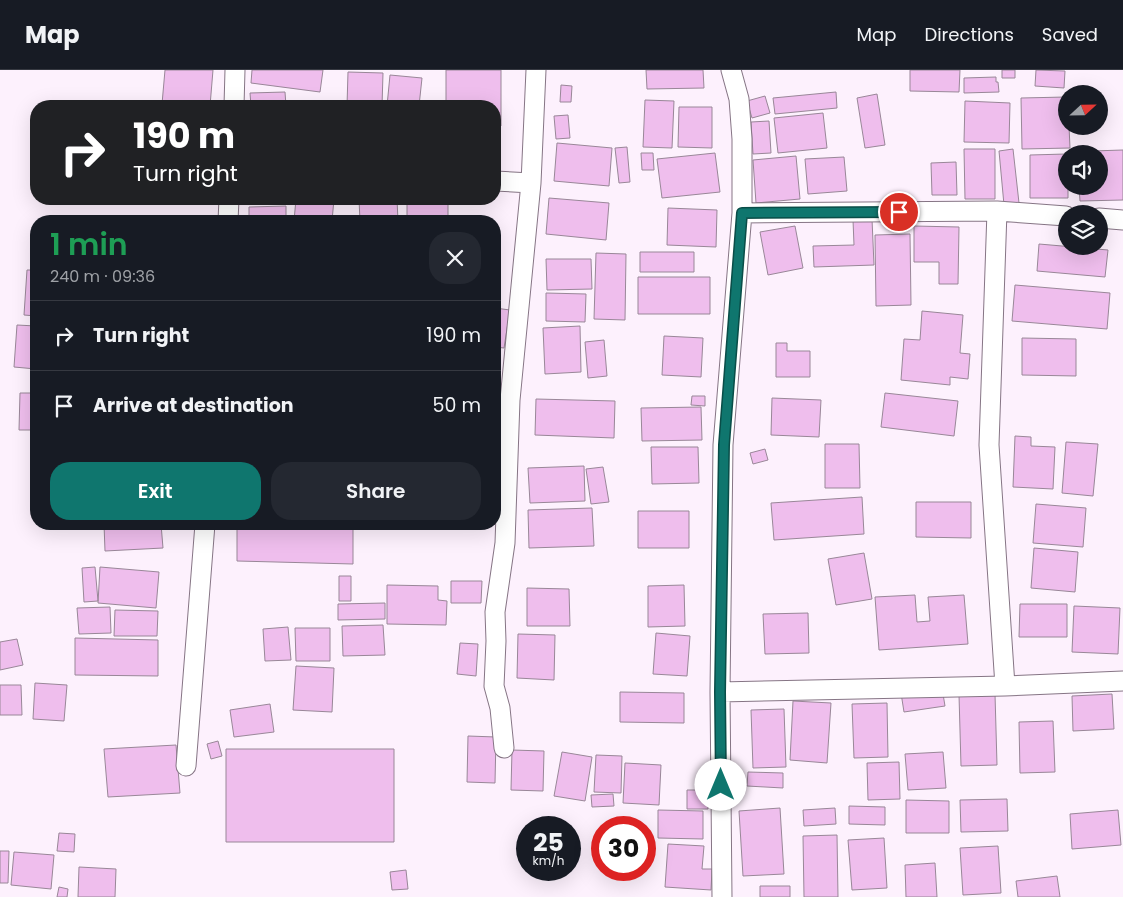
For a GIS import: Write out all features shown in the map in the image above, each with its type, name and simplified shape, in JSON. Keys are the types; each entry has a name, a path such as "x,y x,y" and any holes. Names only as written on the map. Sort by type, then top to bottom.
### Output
{"street":[{"path":"234,100 235,70"},
{"path":"504,748 500,708 494,686 496,641 494,612 505,543 502,399 531,183 536,70"},
{"path":"722,897 720,692 724,445 742,213 742,139 739,99 732,70"},
{"path":"501,181 531,183"},
{"path":"742,213 997,212 1058,216"},
{"path":"997,212 989,445 1005,686"},
{"path":"1108,219 1123,220"},
{"path":"186,766 204,530"},
{"path":"720,692 1005,686 1123,681"}],"building":[{"path":"165,70 213,70 210,100 162,100"},
{"path":"252,70 323,70 320,92 251,83"},
{"path":"446,70 501,70 501,100 446,100"},
{"path":"646,70 703,70 704,88 647,89"},
{"path":"910,70 960,70 959,92 910,91"},
{"path":"1002,70 1015,70 1015,78 1002,78"},
{"path":"1036,70 1065,71 1064,85 1058,85 1058,88 1035,86"},
{"path":"348,72 383,73 382,100 347,100"},
{"path":"390,75 422,78 420,100 388,100"},
{"path":"996,77 999,92 964,93 964,78"},
{"path":"561,85 572,86 571,102 560,102"},
{"path":"285,92 286,100 251,100 250,93"},
{"path":"836,92 837,108 775,114 773,98"},
{"path":"877,94 885,145 865,148 857,98"},
{"path":"765,96 770,113 752,118 747,101"},
{"path":"1058,97 1058,135 1069,135 1070,145 1058,145 1058,148 1022,149 1021,98"},
{"path":"645,100 674,101 672,148 643,147"},
{"path":"965,101 1010,103 1009,143 964,142"},
{"path":"679,107 712,107 712,148 678,147"},
{"path":"823,113 827,148 778,153 774,118"},
{"path":"568,115 570,138 556,139 554,116"},
{"path":"769,121 771,153 753,154 751,122"},
{"path":"557,143 612,148 609,186 554,181"},
{"path":"627,147 630,182 619,183 615,148"},
{"path":"964,149 995,149 995,199 965,199"},
{"path":"1013,149 1019,203 1004,205 999,151"},
{"path":"1108,150 1123,150 1123,200 1080,201 1080,195 1108,195"},
{"path":"641,153 653,153 654,170 642,170"},
{"path":"715,153 720,192 662,198 657,159"},
{"path":"1058,154 1058,195 1068,195 1068,198 1030,198 1030,155"},
{"path":"796,156 800,199 756,203 753,160"},
{"path":"844,157 847,191 808,194 805,159"},
{"path":"956,162 957,195 932,195 931,163"},
{"path":"549,198 609,203 606,240 546,234"},
{"path":"295,205 333,205 333,215 295,215"},
{"path":"359,205 397,205 398,215 360,215"},
{"path":"407,205 448,205 448,215 407,215"},
{"path":"286,206 286,215 249,215 249,207"},
{"path":"668,208 717,210 716,247 667,245"},
{"path":"872,219 874,265 814,267 813,246 854,245 853,220"},
{"path":"795,226 803,268 768,275 760,232"},
{"path":"914,226 959,227 958,284 939,284 939,262 914,262"},
{"path":"910,234 911,305 876,306 875,235"},
{"path":"1039,244 1058,246 1058,255 1107,255 1105,277 1037,271"},
{"path":"640,252 694,252 694,272 640,272"},
{"path":"596,253 626,254 625,320 594,319"},
{"path":"546,259 591,259 592,289 547,290"},
{"path":"27,270 30,270 30,316 24,315"},
{"path":"638,277 710,277 710,314 638,314"},
{"path":"1015,285 1110,293 1107,329 1012,321"},
{"path":"546,293 586,294 585,322 546,321"},
{"path":"501,309 510,310 504,348 501,348"},
{"path":"922,311 963,315 960,353 970,354 968,379 950,377 950,385 901,380 904,339 920,340"},
{"path":"17,325 30,326 30,368 14,367"},
{"path":"580,326 581,372 545,374 543,328"},
{"path":"664,336 703,338 701,377 662,375"},
{"path":"1022,338 1076,339 1076,376 1022,375"},
{"path":"604,340 607,376 588,378 585,342"},
{"path":"776,343 787,343 787,351 810,351 810,377 776,377"},
{"path":"20,393 30,393 30,430 19,430"},
{"path":"885,393 958,401 954,436 881,427"},
{"path":"692,396 705,396 705,406 691,405"},
{"path":"772,398 821,400 819,437 771,435"},
{"path":"536,399 615,401 614,438 535,435"},
{"path":"701,407 702,440 642,441 641,408"},
{"path":"1015,436 1031,437 1031,446 1055,447 1053,489 1013,487"},
{"path":"1066,442 1098,444 1093,496 1062,493"},
{"path":"825,444 859,444 860,488 825,488"},
{"path":"651,447 698,447 699,483 652,484"},
{"path":"765,449 768,460 753,464 750,453"},
{"path":"584,466 585,501 530,503 528,468"},
{"path":"603,467 609,502 591,504 586,469"},
{"path":"862,497 864,534 774,540 771,503"},
{"path":"916,502 971,502 971,538 916,537"},
{"path":"1036,504 1086,508 1083,547 1033,543"},
{"path":"592,508 594,546 529,548 528,510"},
{"path":"638,511 689,511 689,548 638,548"},
{"path":"104,530 162,530 163,548 105,551"},
{"path":"237,530 353,530 353,564 237,561"},
{"path":"1034,548 1078,552 1075,592 1031,588"},
{"path":"864,553 872,599 836,605 828,559"},
{"path":"95,567 98,601 84,602 82,568"},
{"path":"100,567 159,572 156,608 98,603"},
{"path":"339,576 351,576 351,601 339,601"},
{"path":"451,581 482,581 481,603 451,603"},
{"path":"387,585 438,586 438,600 447,601 446,625 387,624"},
{"path":"684,585 685,626 648,627 648,586"},
{"path":"527,588 569,589 570,626 527,626"},
{"path":"915,595 917,622 930,621 928,597 964,595 968,644 879,650 875,597"},
{"path":"385,603 385,619 338,620 338,604"},
{"path":"1020,604 1067,604 1067,637 1019,637"},
{"path":"1074,606 1120,608 1118,654 1072,652"},
{"path":"110,607 111,633 79,634 77,608"},
{"path":"115,610 158,611 157,636 114,636"},
{"path":"808,613 809,653 765,654 763,614"},
{"path":"383,625 385,655 343,656 342,626"},
{"path":"288,627 291,660 265,661 263,629"},
{"path":"295,628 330,628 330,661 296,661"},
{"path":"656,633 690,636 687,676 653,674"},
{"path":"518,634 555,635 554,680 517,678"},
{"path":"75,638 158,640 158,676 75,675"},
{"path":"17,639 23,665 0,670 0,642"},
{"path":"460,643 478,644 476,676 457,674"},
{"path":"296,666 334,668 332,712 293,710"},
{"path":"35,683 67,685 64,721 33,719"},
{"path":"0,685 21,685 22,715 0,715"},
{"path":"942,688 945,706 904,712 901,693"},
{"path":"620,692 684,693 684,723 620,722"},
{"path":"995,694 997,765 961,766 959,695"},
{"path":"1112,694 1114,729 1073,731 1072,696"},
{"path":"793,701 831,703 827,763 790,760"},
{"path":"887,703 888,757 854,758 852,704"},
{"path":"270,704 274,732 234,737 230,710"},
{"path":"784,709 786,767 753,768 751,710"},
{"path":"1053,721 1055,772 1020,773 1019,722"},
{"path":"468,736 496,737 495,783 467,782"},
{"path":"218,741 222,756 211,759 207,744"},
{"path":"176,745 180,793 108,797 104,749"},
{"path":"226,749 394,749 394,842 226,842"},
{"path":"512,750 544,751 543,791 511,790"},
{"path":"562,752 592,757 585,801 554,796"},
{"path":"943,752 946,788 908,790 905,754"},
{"path":"596,755 622,756 621,793 594,792"},
{"path":"899,762 900,799 868,800 867,763"},
{"path":"625,763 661,765 659,805 623,803"},
{"path":"748,772 783,773 783,788 747,786"},
{"path":"687,790 708,790 708,809 687,809"},
{"path":"613,794 614,806 592,807 591,795"},
{"path":"1007,799 1008,831 961,832 960,800"},
{"path":"906,800 949,801 949,833 906,833"},
{"path":"849,806 885,807 885,825 849,824"},
{"path":"780,808 784,874 743,876 739,811"},
{"path":"835,808 836,824 804,826 803,810"},
{"path":"658,810 703,811 703,839 658,838"},
{"path":"1118,810 1121,845 1072,849 1070,814"},
{"path":"59,833 75,834 74,852 57,851"},
{"path":"837,835 838,897 804,897 803,836"},
{"path":"884,838 887,888 852,890 848,840"},
{"path":"668,844 704,846 702,869 712,869 711,890 665,887"},
{"path":"998,846 1001,893 963,895 960,848"},
{"path":"0,851 9,851 8,883 0,883"},
{"path":"14,852 54,855 51,889 11,885"},
{"path":"935,863 937,897 906,897 905,865"},
{"path":"79,867 116,869 115,897 78,897"},
{"path":"406,870 408,889 392,890 390,872"},
{"path":"1057,876 1060,897 1018,897 1016,881"},
{"path":"760,886 790,886 790,897 760,897"},
{"path":"59,887 68,889 67,897 57,897"}],"route":[{"path":"721,785 720,692 724,445 742,213 899,212"}]}
